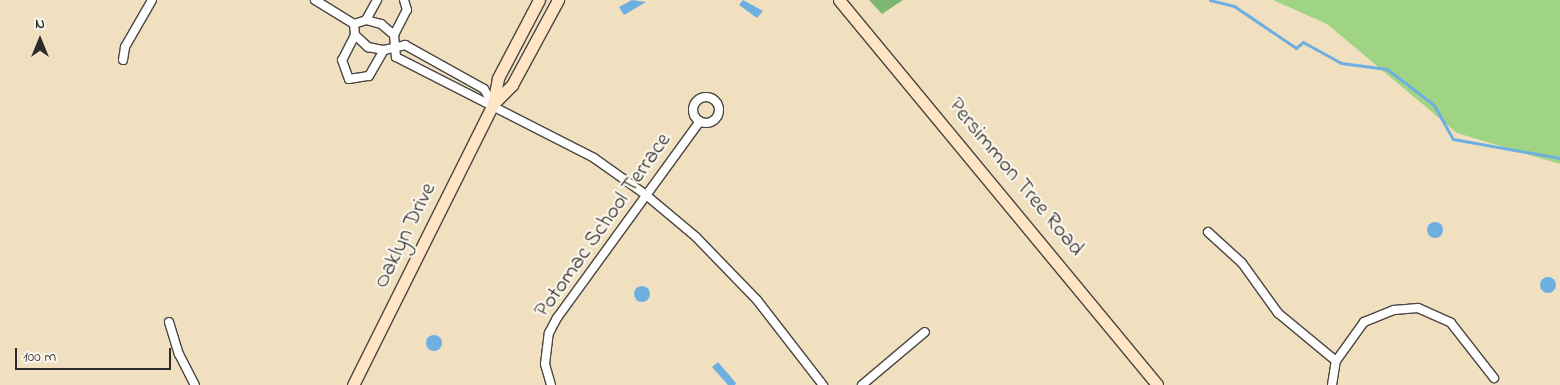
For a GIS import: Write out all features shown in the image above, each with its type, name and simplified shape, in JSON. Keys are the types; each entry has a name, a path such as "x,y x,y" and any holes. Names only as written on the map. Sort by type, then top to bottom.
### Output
{"street":[{"path":"123,60 152,0"},
{"path":"315,0 354,24"},
{"path":"366,20 377,0"},
{"path":"404,0 407,10 394,35 393,45 396,58 469,98 493,104 594,158 646,195 696,237 757,300 823,385"},
{"name":"Oaklyn Drive","path":"353,385 493,104 498,78 539,0"},
{"name":"Oaklyn Drive","path":"493,104 512,85 558,0"},
{"name":"Persimmon Tree Road","path":"839,0 1157,385"},
{"path":"354,24 366,20 381,24 394,35"},
{"path":"354,24 355,35 342,60 349,79 369,76 384,50 393,45 405,45 484,89 493,104"},
{"path":"355,35 368,47 384,50"},
{"name":"Potomac School Terrace","path":"551,385 544,364 549,333 700,121"},
{"path":"1208,232 1242,263 1278,312 1336,361"},
{"path":"1332,385 1336,361 1364,322 1394,310 1418,308 1451,323 1494,378"},
{"path":"169,322 179,354 194,384"},
{"path":"862,385 925,332"}],"green space":[{"path":"869,0 903,0 882,14"},
{"path":"1273,0 1560,0 1560,164 1457,133 1327,24"}],"water":[{"path":"632,0 646,2 624,15 619,7"},
{"path":"743,0 763,11 757,18 739,5"},
{"path":"1435,222 1443,230 1435,238 1427,230"},
{"path":"1548,277 1554,279 1556,285 1554,291 1548,293 1542,291 1540,285 1542,279"},
{"path":"642,286 648,288 650,294 648,300 642,302 636,300 634,294 636,288"},
{"path":"434,335 442,343 434,351 426,343"},
{"path":"718,362 736,383 735,385 728,385 712,367"}],"waterway":[{"path":"1210,0 1234,6 1296,48 1303,42 1341,63 1387,69 1434,105 1453,139 1560,158"}]}
